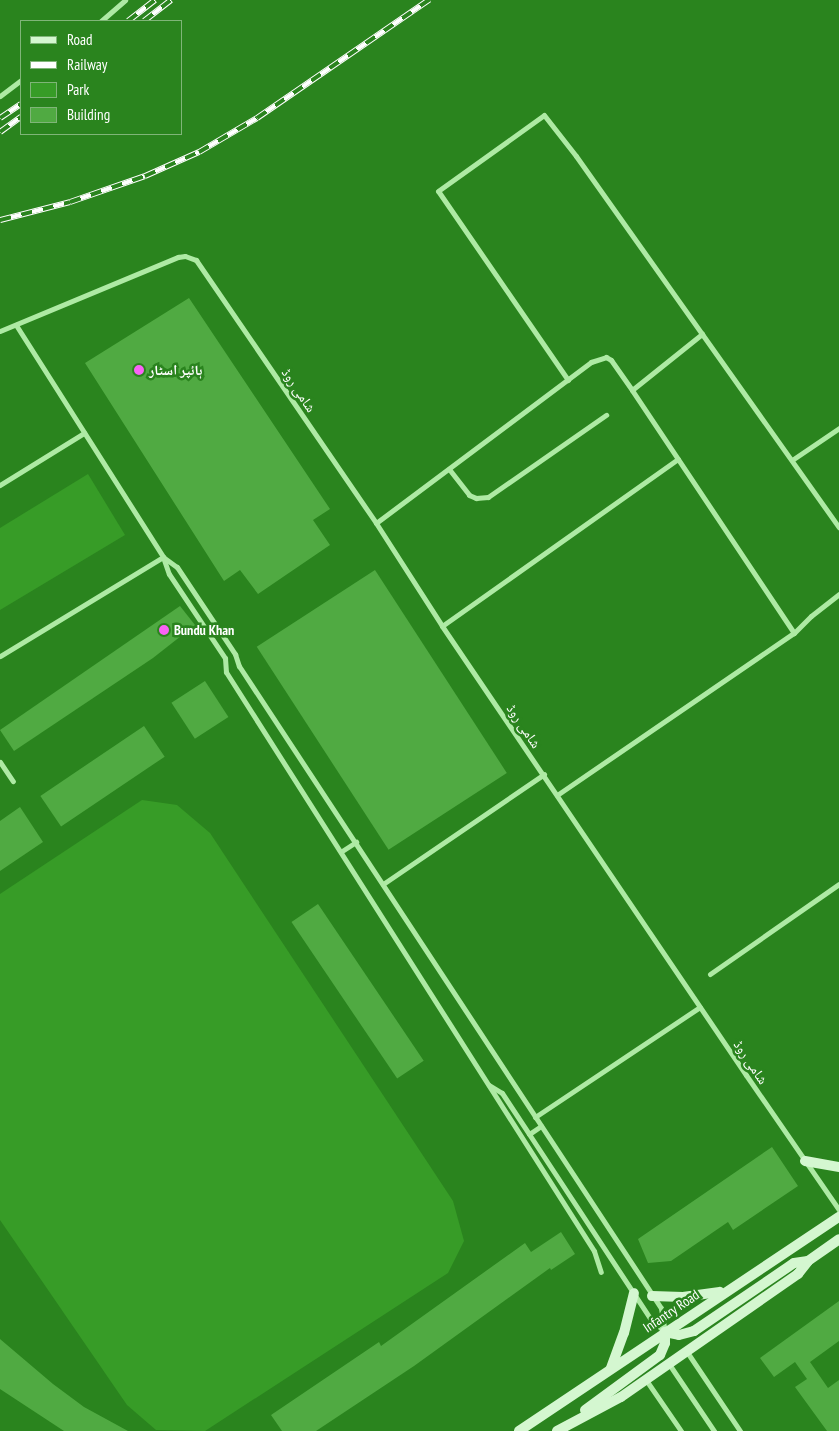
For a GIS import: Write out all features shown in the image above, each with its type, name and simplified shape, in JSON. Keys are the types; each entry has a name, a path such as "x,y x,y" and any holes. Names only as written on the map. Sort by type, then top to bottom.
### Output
{"main road":[{"path":"805,1161 839,1167"},
{"name":"Infantry Road","path":"519,1431 839,1217"},
{"path":"556,1431 621,1397 798,1274 808,1261 839,1239"},
{"path":"556,1431 654,1360 660,1354 665,1343 665,1332 679,1335 694,1331 794,1264 808,1261"},
{"path":"652,1296 683,1297 728,1290"},
{"path":"610,1369 624,1333 634,1293"}],"street":[{"path":"102,20 125,0"},
{"path":"0,96 20,81"},
{"path":"568,380 438,191 544,115 581,164 839,527"},
{"name":"شامی روڈ","path":"16,325 178,257 190,257 202,266 376,523 442,626 839,1210"},
{"path":"0,330 16,325 163,557 169,574 225,658 226,672 342,851 486,1083 594,1251 600,1272"},
{"path":"632,390 702,334"},
{"path":"376,523 592,362 606,357 611,360 632,390 794,633"},
{"path":"449,469 469,495 476,498 488,497 606,415"},
{"path":"792,460 839,428"},
{"path":"0,485 84,433"},
{"path":"442,626 678,459"},
{"path":"0,656 163,557"},
{"path":"163,557 176,567 235,654 239,666 384,884 652,1296 663,1314 665,1332"},
{"path":"557,795 794,633 810,616 839,594"},
{"path":"0,762 13,781"},
{"path":"384,884 544,774"},
{"path":"342,851 356,842"},
{"path":"710,974 839,884"},
{"path":"535,1117 700,1007"},
{"path":"486,1083 502,1093 653,1322 665,1332"},
{"path":"530,1134 541,1126"},
{"path":"687,1352 740,1431"},
{"path":"668,1364 714,1431"},
{"path":"645,1380 681,1431"}],"green space":[{"path":"88,474 125,535 0,610 0,528"},
{"path":"142,800 177,805 210,833 453,1201 464,1241 448,1273 205,1431 156,1430 127,1405 0,1220 0,894"}],"building":[{"path":"189,298 330,509 313,520 330,545 258,594 240,570 224,581 85,363"},
{"path":"375,570 507,773 389,850 257,647"},
{"path":"180,606 195,625 153,658 14,751 0,730"},
{"path":"205,681 228,717 195,739 171,703"},
{"path":"144,726 165,757 61,827 40,796"},
{"path":"20,807 43,842 0,871 0,821"},
{"path":"318,904 424,1061 397,1079 291,922"},
{"path":"772,1147 798,1186 733,1230 728,1222 671,1261 648,1263 638,1239"},
{"path":"561,1232 575,1254 551,1270 550,1268 414,1366 316,1431 282,1431 271,1415 379,1342 381,1346 525,1243 531,1252"},
{"path":"839,1301 839,1341 810,1362 828,1388 839,1380 839,1431 827,1431 795,1387 807,1379 795,1362 774,1377 760,1358"},
{"path":"0,1339 53,1384 84,1407 128,1431 64,1431 0,1389"}],"railway":[{"path":"129,20 155,0"},
{"path":"145,20 171,0"},
{"path":"0,220 70,202 145,176 199,152 257,118 429,0"},
{"path":"0,118 20,105"},
{"path":"0,132 20,118"}],"place":[{"name":"ہائپر اسٹار","path":"139,370"},
{"name":"Bundu Khan","path":"164,630"}]}
